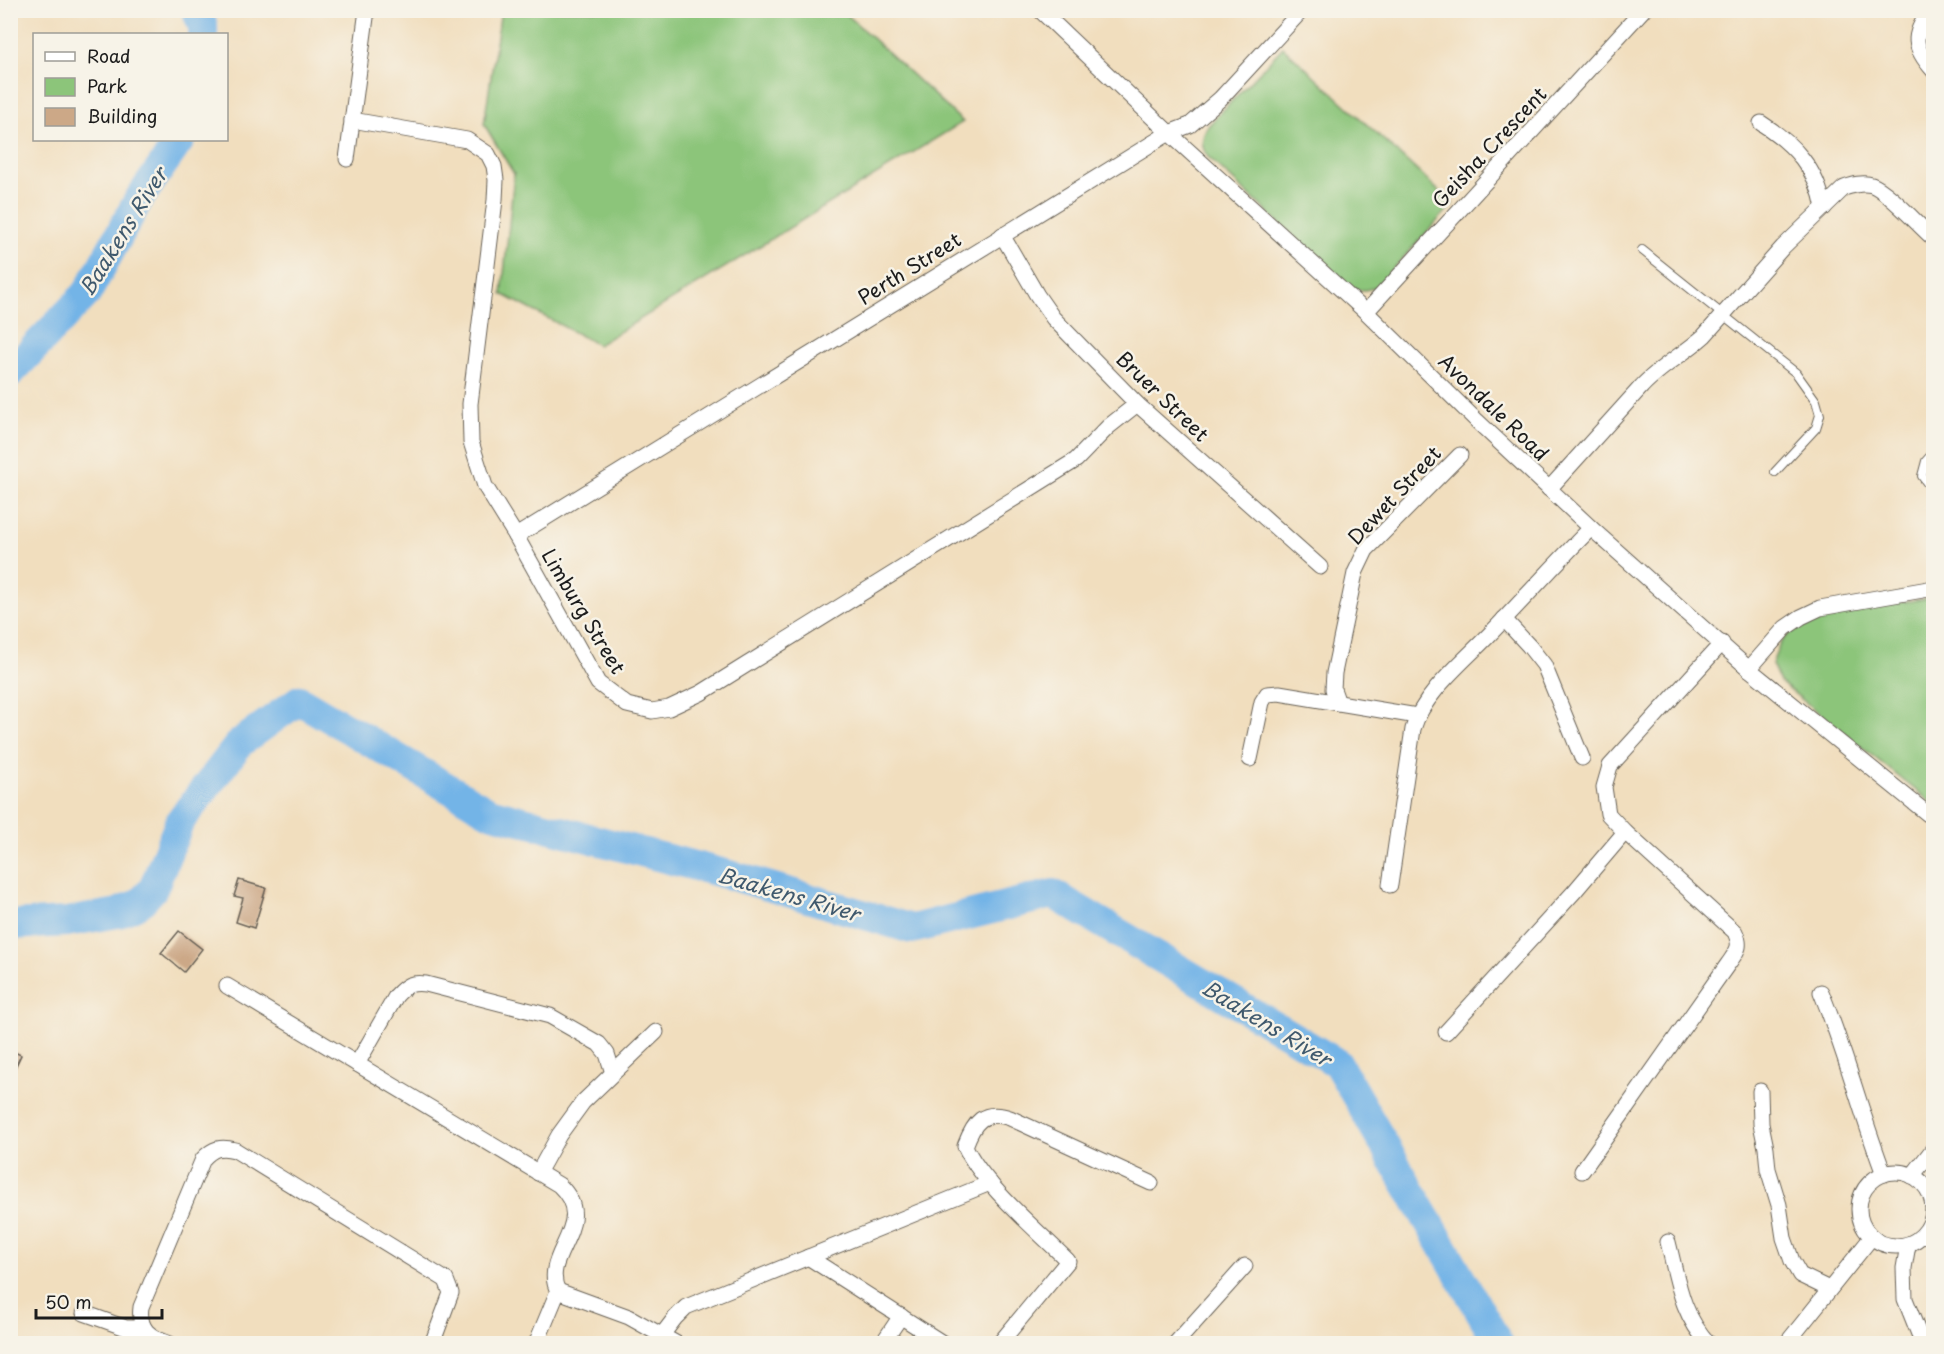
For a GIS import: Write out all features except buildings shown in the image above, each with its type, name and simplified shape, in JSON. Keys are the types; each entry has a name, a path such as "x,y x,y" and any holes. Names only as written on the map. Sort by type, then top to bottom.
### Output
{"street":[{"path":"346,159 367,10"},
{"name":"Avondale Road","path":"1040,10 1168,133 1366,312 1591,528 1749,669 1934,819"},
{"name":"Perth Street","path":"516,536 1168,133 1190,125 1220,99 1302,10"},
{"name":"Geisha Crescent","path":"1366,312 1643,10"},
{"path":"1931,10 1921,23 1916,36 1923,60 1934,71"},
{"name":"Limburg Street","path":"352,120 467,140 488,154 494,166 495,200 470,404 471,442 485,486 516,536 598,683 627,705 652,711 669,708 701,693 1076,460 1108,427 1137,404"},
{"path":"1761,123 1789,144 1801,157 1820,189 1824,208"},
{"path":"1549,489 1642,386 1670,361 1689,349 1783,247 1844,188 1856,184 1872,184 1883,191 1934,239"},
{"name":"Bruer Street","path":"1002,235 1053,318 1137,404 1320,567"},
{"name":"Dewet Street","path":"1338,703 1333,689 1334,673 1355,573 1366,550 1460,455"},
{"path":"1390,885 1413,729 1417,716 1436,691 1536,583 1591,528"},
{"path":"1749,669 1785,628 1820,608 1934,588"},
{"path":"1504,619 1530,646 1544,665 1582,758"},
{"path":"1582,1171 1732,958 1739,942 1735,932 1608,814 1604,787 1610,766 1722,644"},
{"path":"1250,759 1262,702 1267,694 1279,693 1417,716"},
{"path":"1446,1032 1574,892 1625,832"},
{"path":"357,1064 396,996 405,986 413,983 426,984 550,1016 599,1044 607,1054 614,1073"},
{"path":"227,986 559,1185 567,1193 574,1208 573,1220 552,1280 558,1291 629,1317 677,1344"},
{"path":"1821,993 1835,1026 1884,1174"},
{"path":"538,1173 583,1102 656,1032"},
{"path":"1760,1091 1761,1124 1768,1169 1792,1261 1800,1275 1829,1289"},
{"path":"999,1344 1068,1261 990,1183 971,1158 965,1146 979,1120 987,1114 997,1113 1151,1183"},
{"path":"170,1344 155,1338 144,1328 140,1316 141,1307 203,1159 210,1152 222,1147 235,1150 446,1280 451,1293 432,1344"},
{"path":"1912,1176 1934,1148"},
{"path":"1893,1172 1912,1176 1927,1188 1933,1207 1933,1217 1924,1234 1908,1245 1889,1246 1871,1238 1861,1221 1859,1202 1868,1185 1884,1174 1893,1172"},
{"path":"662,1335 686,1307 990,1183"},
{"path":"1786,1344 1871,1238"},
{"path":"1668,1242 1687,1314 1695,1328 1709,1344"},
{"path":"1908,1245 1904,1268 1905,1299 1923,1344"},
{"path":"808,1257 944,1344"},
{"path":"1175,1344 1245,1266"},
{"path":"536,1344 558,1291"},
{"path":"84,1313 126,1328 144,1328"},
{"path":"882,1344 901,1316"}],"lane":[{"path":"1642,250 1796,373 1816,401 1820,415 1816,428 1775,472"},
{"path":"1934,452 1926,461 1922,476 1931,488 1934,497"}],"green space":[{"path":"501,10 843,11 963,122 598,345 502,294 514,174 484,124"},
{"path":"1283,47 1453,204 1373,288 1362,290 1346,285 1208,157 1204,149 1203,137 1209,125"},
{"path":"1933,598 1933,804 1780,682 1772,664 1781,642 1791,632 1807,624 1872,607"}],"waterway":[{"name":"Baakens River","path":"196,10 203,26 203,33"},
{"name":"Baakens River","path":"10,373 87,293 139,199 179,141"},
{"name":"Baakens River","path":"10,925 67,922 118,913 140,903 153,889 180,821 240,743 299,700 489,812 737,877 912,929 1053,894 1337,1063 1499,1344"}]}
